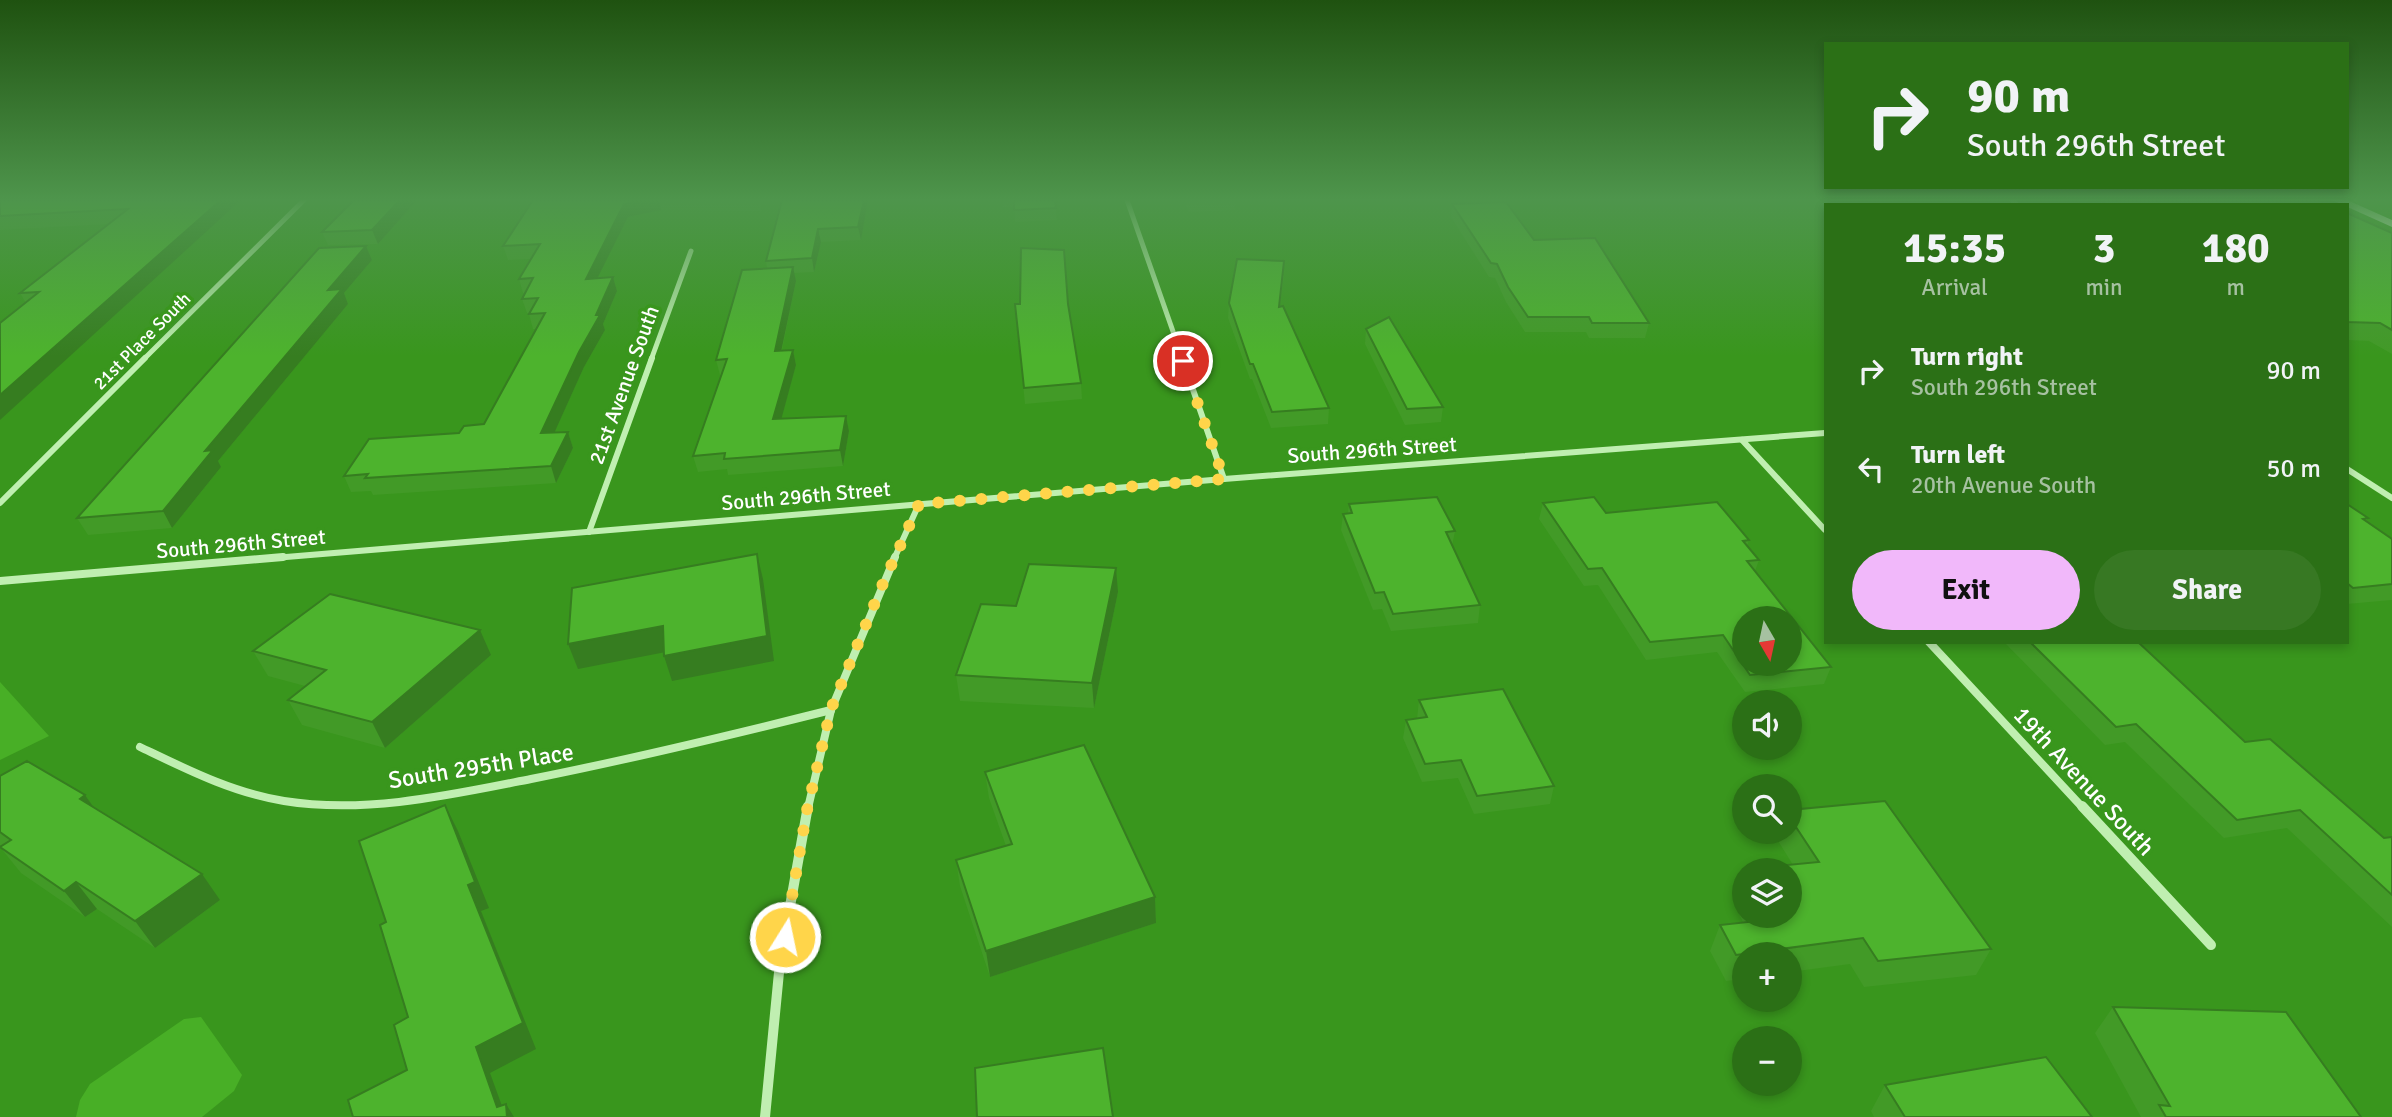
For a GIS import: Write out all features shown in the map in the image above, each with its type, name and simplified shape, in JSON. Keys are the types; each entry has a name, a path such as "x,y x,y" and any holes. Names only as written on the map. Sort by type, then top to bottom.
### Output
{"street":[{"name":"21st Place South","path":"0,503 252,252"},
{"name":"21st Avenue South","path":"589,532 691,252"},
{"path":"1145,252 1224,479"},
{"name":"South 296th Street","path":"0,582 919,504 1824,432"},
{"path":"1742,440 1824,529"},
{"path":"2349,471 2392,498"},
{"path":"765,1117 780,962 807,810 831,709 919,504"},
{"name":"19th Avenue South","path":"1931,644 2211,945"},
{"name":"South 295th Place","path":"140,747 224,786 253,794 321,804 370,803 481,789 577,770 733,735 831,709"}],"green space":[{"path":"0,682 49,736 0,760"},
{"path":"201,1017 242,1075 234,1091 202,1117 76,1117 80,1100 90,1084 184,1019"}],"building":[{"path":"73,252 162,252 0,395 0,323 39,292 20,293"},
{"path":"315,252 361,252 328,290 342,289 205,451 213,450 163,511 77,518"},
{"path":"535,252 600,252 586,279 613,277 596,315 600,315 579,352 541,433 568,432 551,466 365,478 368,474 344,476 369,439 459,433 464,426 484,424 545,313 529,314 538,298 522,299 533,278 519,279"},
{"path":"768,252 813,252 812,258 766,261"},
{"path":"1021,252 1064,252 1068,304 1081,383 1024,388 1015,304 1020,304"},
{"path":"1484,252 1604,252 1649,323 1592,323 1589,317 1528,317 1508,287 1497,264 1491,263"},
{"path":"2349,252 2392,252 2392,330 2380,323 2349,322"},
{"path":"1237,259 1284,261 1279,307 1283,306 1329,408 1272,412 1253,364 1250,364 1229,303"},
{"path":"793,267 775,351 793,350 773,419 846,416 840,450 724,459 725,453 693,456 727,359 716,360 742,270"},
{"path":"1389,317 1443,407 1407,409 1366,329"},
{"path":"1437,497 1455,531 1446,532 1480,605 1393,614 1384,592 1375,593 1343,514 1352,513 1349,504"},
{"path":"1594,497 1606,513 1717,502 1749,540 1743,541 1759,560 1747,561 1783,606 1732,606 1732,648 1723,635 1650,642 1602,568 1588,569 1543,503"},
{"path":"2349,505 2368,518 2363,519 2392,539 2392,584 2353,588 2349,585"},
{"path":"757,554 767,636 664,656 663,626 568,644 572,588"},
{"path":"1029,564 1116,568 1092,683 956,675 981,604 1016,606"},
{"path":"330,594 480,630 372,722 288,700 326,670 253,651"},
{"path":"1802,630 1831,667 1802,670"},
{"path":"2032,644 2140,644 2245,742 2270,739 2384,838 2392,837 2392,895 2300,810 2237,820 2136,724 2116,727"},
{"path":"1503,689 1554,786 1477,796 1461,760 1425,764 1406,720 1427,717 1419,700"},
{"path":"1084,745 1155,897 986,951 956,860 1012,844 985,772"},
{"path":"27,761 85,795 80,799 202,874 135,921 76,882 64,891 0,847 11,840 0,832 0,776"},
{"path":"1885,801 1991,949 1878,961 1863,938 1802,946 1802,942 1732,942 1732,948 1720,925 1732,924 1732,928 1802,928 1802,864 1819,862 1802,836 1802,809"},
{"path":"445,805 475,882 468,885 523,1023 476,1047 497,1107 506,1104 507,1117 353,1117 348,1100 407,1070 394,1025 408,1017 380,925 386,922 359,841"},
{"path":"2113,1007 2286,1012 2361,1117 2166,1117 2159,1105 2170,1106"},
{"path":"1103,1048 1113,1117 977,1117 975,1068"},
{"path":"2046,1057 2092,1117 1905,1117 1885,1085"}],"route":[{"path":"785,937 807,810 831,709 857,643 919,504 1224,479 1183,361"}]}
